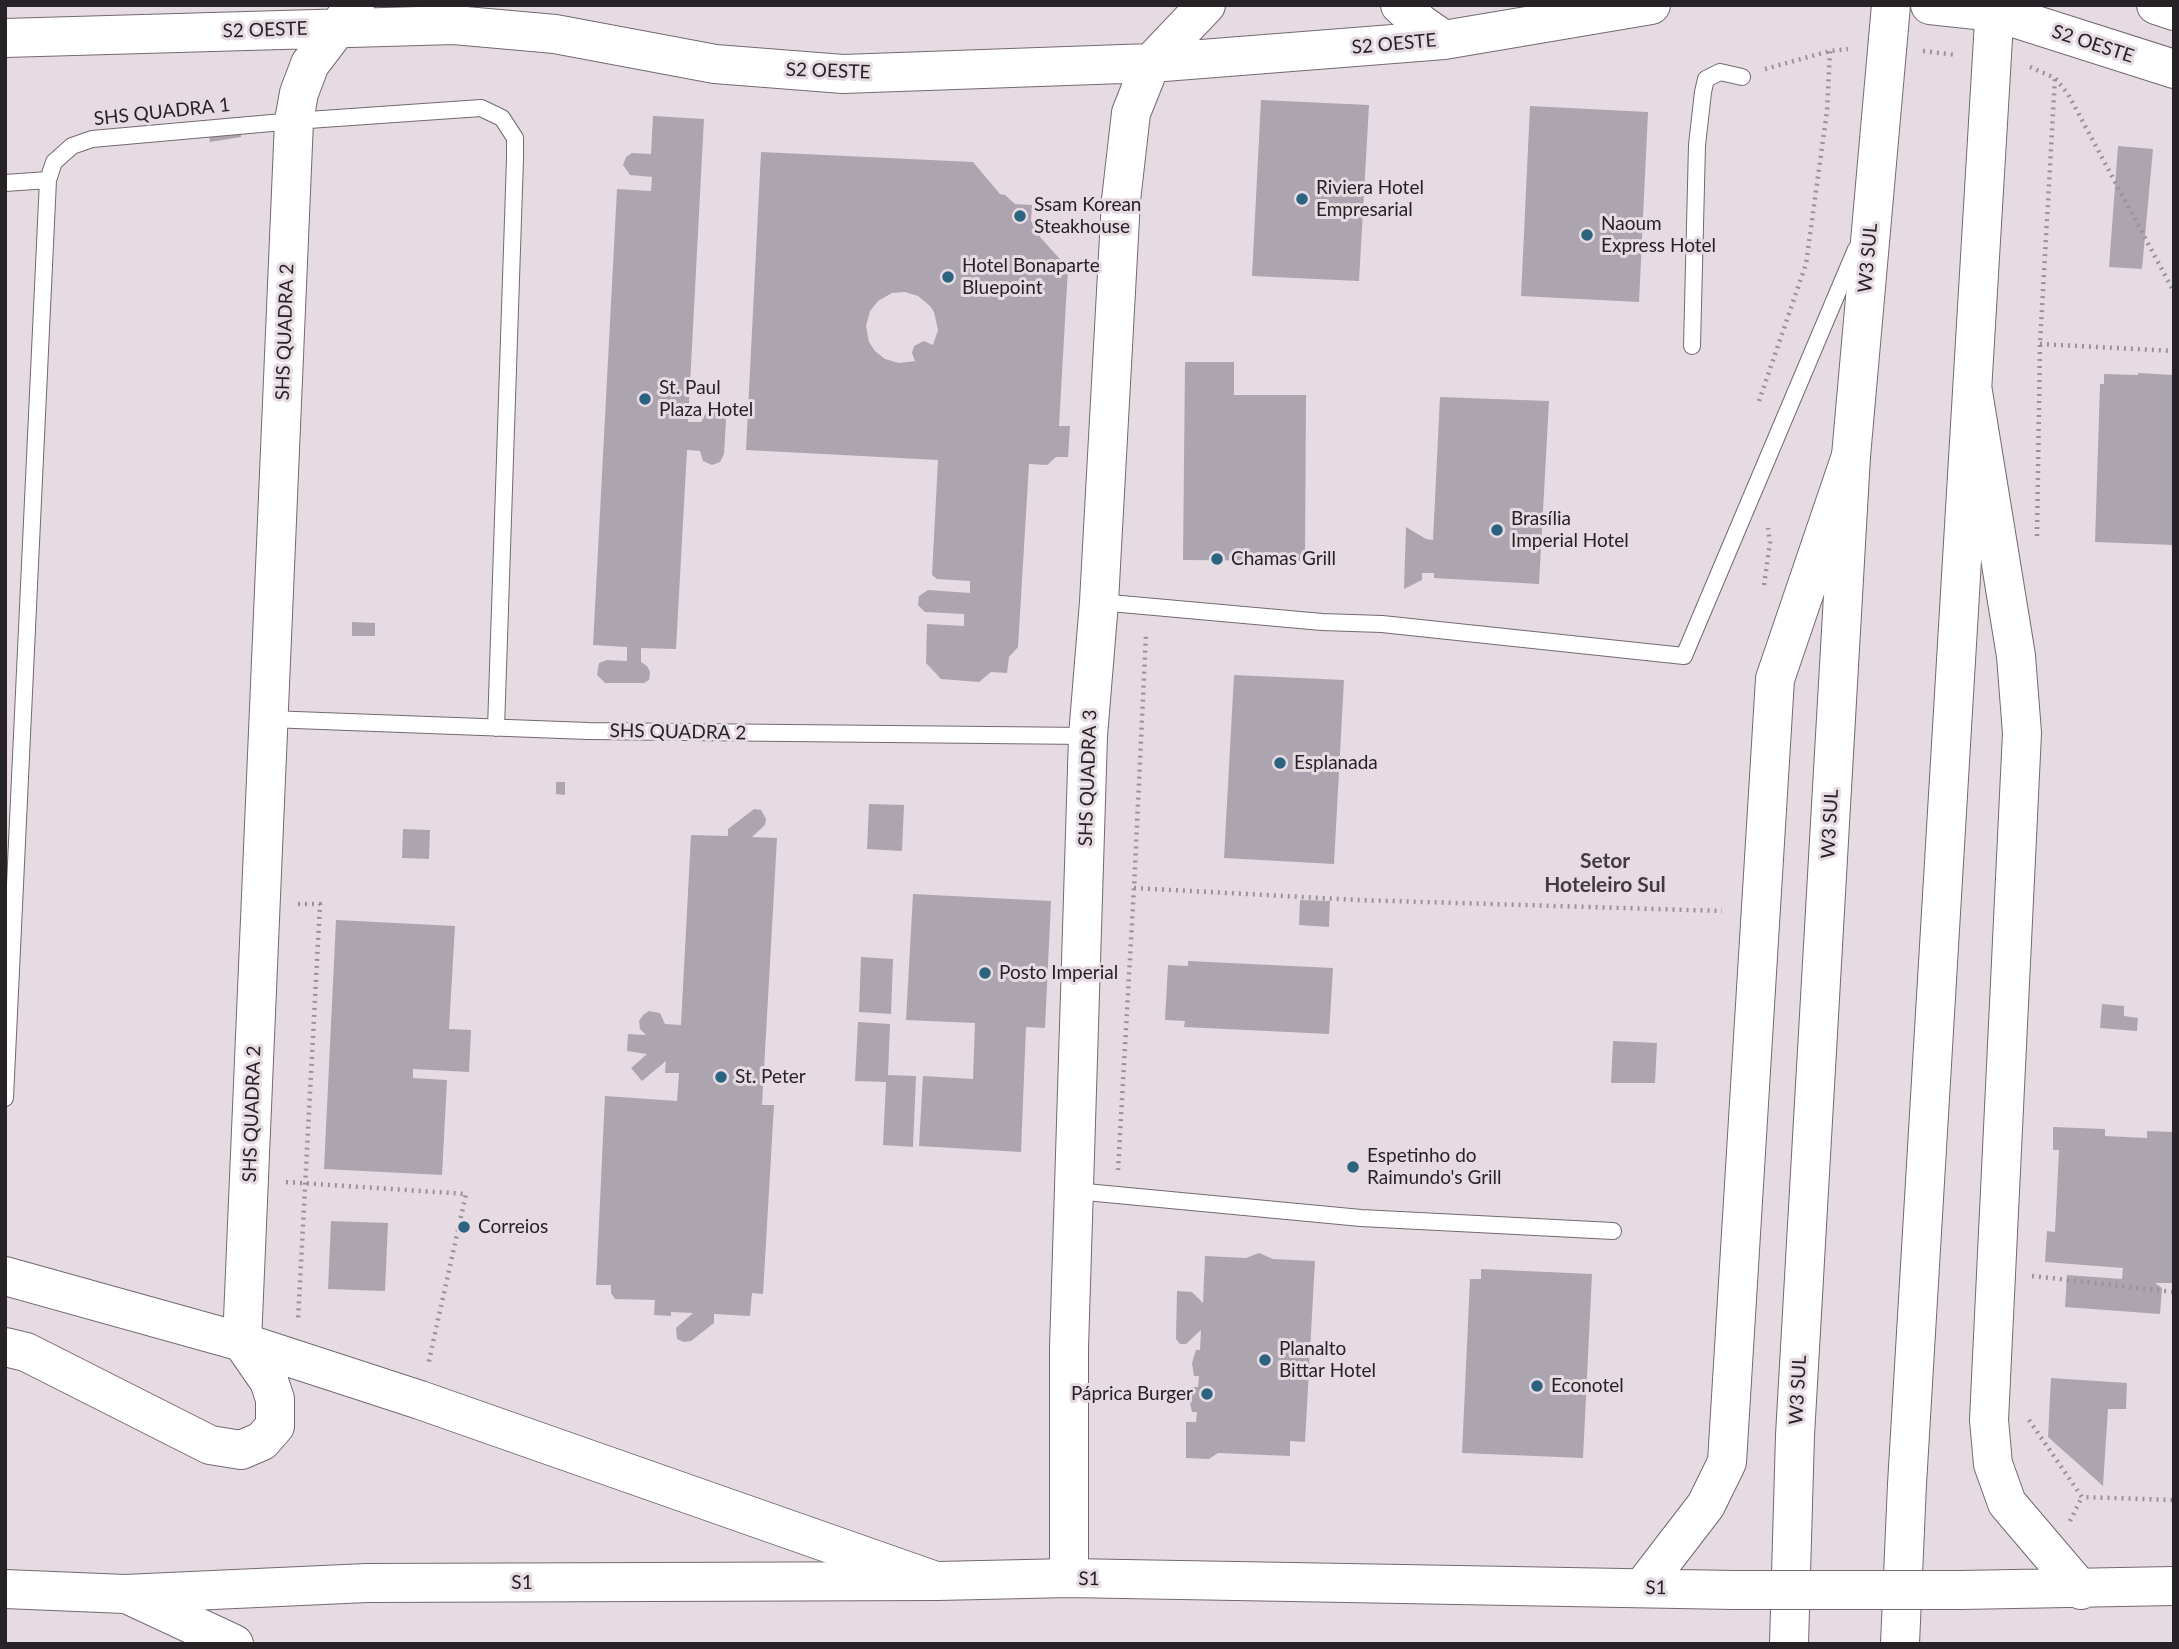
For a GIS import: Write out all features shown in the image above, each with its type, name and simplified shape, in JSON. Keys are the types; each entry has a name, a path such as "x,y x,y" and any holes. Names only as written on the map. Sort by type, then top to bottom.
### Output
{"main road":[{"name":"SHS QUADRA 3","path":"1069,1578 1069,1348 1088,736 1099,603 1121,200 1131,113 1151,63 1206,5"},
{"path":"1400,5 1444,40"},
{"name":"S2 OESTE","path":"5,38 346,16 555,34 715,64 843,74 1151,63 1444,40 1651,5"},
{"name":"W3 SUL","path":"1789,1644 1796,1421 1851,456 1891,5"},
{"name":"S2 OESTE","path":"1930,5 1995,9 2174,69"},
{"path":"2157,5 2174,11"},
{"path":"1900,1644 1907,1484 1995,9"},
{"name":"SHS QUADRA 2","path":"242,1342 294,121 299,93 310,64 346,16"},
{"path":"1973,392 2016,656 2022,733 1989,1420 1993,1464 2007,1503 2081,1590"},
{"path":"1643,1587 1706,1506 1727,1462 1775,679 1851,456"},
{"path":"5,1276 242,1342 420,1400 938,1581"},
{"path":"5,1346 26,1352 210,1445 241,1450 262,1441 275,1426 275,1399 269,1381 242,1342"},
{"name":"S1","path":"5,1588 125,1594 367,1583 1069,1578 1734,1590 2081,1590 2174,1586"},
{"path":"125,1594 234,1644"}],"lane":[{"path":"1692,346 1697,145 1703,92 1706,79 1720,72 1742,78"},
{"name":"SHS QUADRA 1","path":"5,1098 10,927 48,180 54,162 72,146 92,139 481,108 502,118 515,138 496,728"},
{"path":"5,183 48,180"},
{"path":"1099,603 1322,622 1382,624 1684,656 1872,211"},
{"name":"SHS QUADRA 2","path":"269,719 588,731 1088,736"},
{"path":"1075,1191 1361,1218 1613,1231"}],"path":[{"path":"1755,414 1807,264 1827,111 1830,51"},
{"path":"2040,344 2174,351"},
{"path":"1116,1196 1147,607"},
{"path":"1134,888 1358,900 1730,912"},
{"path":"261,902 320,904 296,1360"},
{"path":"249,1180 466,1194 420,1400"},
{"path":"1996,1272 2174,1292"}],"building":[{"path":"1261,100 1369,105 1359,281 1252,276"},
{"path":"1530,106 1648,112 1639,302 1521,296"},
{"path":"653,116 704,119 688,422 701,422 706,413 713,409 723,414 726,420 724,454 720,462 712,465 703,461 700,451 687,450 676,649 641,648 641,662 650,672 649,680 644,683 605,683 597,675 599,663 607,660 627,661 627,647 593,645 617,189 651,191 652,177 630,175 623,165 626,157 632,153 651,154"},
{"path":"240,125 241,137 210,142 208,131"},
{"path":"2118,146 2153,149 2142,269 2109,267"},
{"path":"761,152 973,162 1000,194 1015,204 1032,205 1031,221 1041,231 1040,237 1068,268 1059,426 1070,426 1068,457 1056,457 1047,465 1029,464 1018,647 1009,657 1007,673 991,672 979,682 941,679 926,663 927,624 964,626 964,614 925,612 918,605 919,596 928,590 970,593 970,581 937,579 932,575 938,460 746,450","holes":["905,292 918,296 934,312 938,330 933,345 924,341 914,346 912,353 915,361 899,363 885,359 869,342 866,326 870,311 878,301 892,293"]},
{"path":"1185,362 1234,362 1234,395 1306,395 1305,561 1183,560"},
{"path":"2104,374 2174,375 2174,545 2095,542 2100,384 2104,384"},
{"path":"1440,397 1549,401 1539,584 1434,578 1434,573 1422,573 1422,580 1404,589 1406,527 1426,539 1433,540"},
{"path":"352,622 375,623 375,636 352,636"},
{"path":"1234,675 1344,680 1334,864 1224,858"},
{"path":"556,782 565,782 565,795 556,794"},
{"path":"869,804 904,805 902,851 867,849"},
{"name":"St. Peter","path":"754,809 761,810 766,819 765,825 752,837 777,838 762,1105 774,1105 763,1294 752,1293 750,1316 714,1314 714,1323 691,1341 684,1342 677,1339 676,1328 693,1313 671,1312 671,1316 654,1315 655,1300 615,1299 611,1293 611,1285 596,1285 605,1096 677,1101 679,1073 665,1073 666,1061 642,1081 631,1068 647,1054 627,1051 628,1034 646,1035 640,1029 639,1021 649,1011 660,1013 665,1024 681,1025 691,835 728,836 728,829"},
{"path":"403,829 430,830 429,859 402,858"},
{"path":"913,894 1051,901 1045,1028 1026,1027 1021,1152 919,1146 923,1076 973,1079 975,1023 906,1020"},
{"path":"1300,900 1330,901 1329,927 1299,925"},
{"path":"336,920 455,926 449,1029 471,1030 469,1072 413,1069 413,1078 447,1080 442,1175 324,1169"},
{"path":"861,957 893,959 891,1014 859,1012"},
{"path":"1188,961 1333,968 1329,1034 1184,1027 1185,1021 1165,1020 1168,965 1188,966"},
{"path":"2102,1004 2124,1006 2124,1016 2138,1018 2137,1031 2100,1028"},
{"path":"858,1022 890,1024 888,1075 916,1076 913,1147 883,1145 886,1082 855,1081"},
{"path":"1613,1041 1657,1043 1655,1083 1611,1083"},
{"path":"2053,1127 2105,1129 2105,1136 2147,1138 2147,1131 2174,1132 2174,1283 2155,1283 2162,1288 2160,1314 2065,1307 2067,1275 2122,1279 2123,1268 2045,1262 2047,1231 2055,1232 2059,1150 2053,1150"},
{"path":"331,1221 388,1223 385,1291 328,1289"},
{"path":"1259,1253 1273,1259 1315,1261 1305,1442 1290,1441 1290,1456 1218,1453 1209,1459 1186,1458 1186,1422 1196,1422 1197,1412 1192,1412 1189,1398 1193,1387 1198,1387 1199,1376 1194,1376 1192,1363 1196,1350 1200,1350 1201,1330 1186,1344 1180,1344 1176,1339 1177,1291 1192,1292 1203,1303 1205,1256 1246,1258"},
{"path":"1481,1269 1592,1274 1583,1458 1462,1453 1470,1279 1481,1279"},
{"path":"2051,1378 2127,1383 2126,1409 2108,1409 2103,1486 2048,1437"}],"place":[{"name":"Riviera Hotel Empresarial","path":"1302,199"},
{"name":"Ssam Korean Steakhouse","path":"1020,216"},
{"name":"Naoum Express Hotel","path":"1587,235"},
{"name":"Hotel Bonaparte Bluepoint","path":"948,277"},
{"name":"St. Paul Plaza Hotel","path":"645,399"},
{"name":"Brasília Imperial Hotel","path":"1497,530"},
{"name":"Chamas Grill","path":"1217,559"},
{"name":"Esplanada","path":"1280,763"},
{"name":"Posto Imperial","path":"985,973"},
{"name":"St. Peter","path":"721,1077"},
{"name":"Espetinho do Raimundo's Grill","path":"1353,1167"},
{"name":"Correios","path":"464,1227"},
{"name":"Planalto Bittar Hotel","path":"1265,1360"},
{"name":"Econotel","path":"1537,1386"},
{"name":"Páprica Burger","path":"1207,1394"}],"district":[{"name":"Setor Hoteleiro Sul","path":"1605,873"}]}
